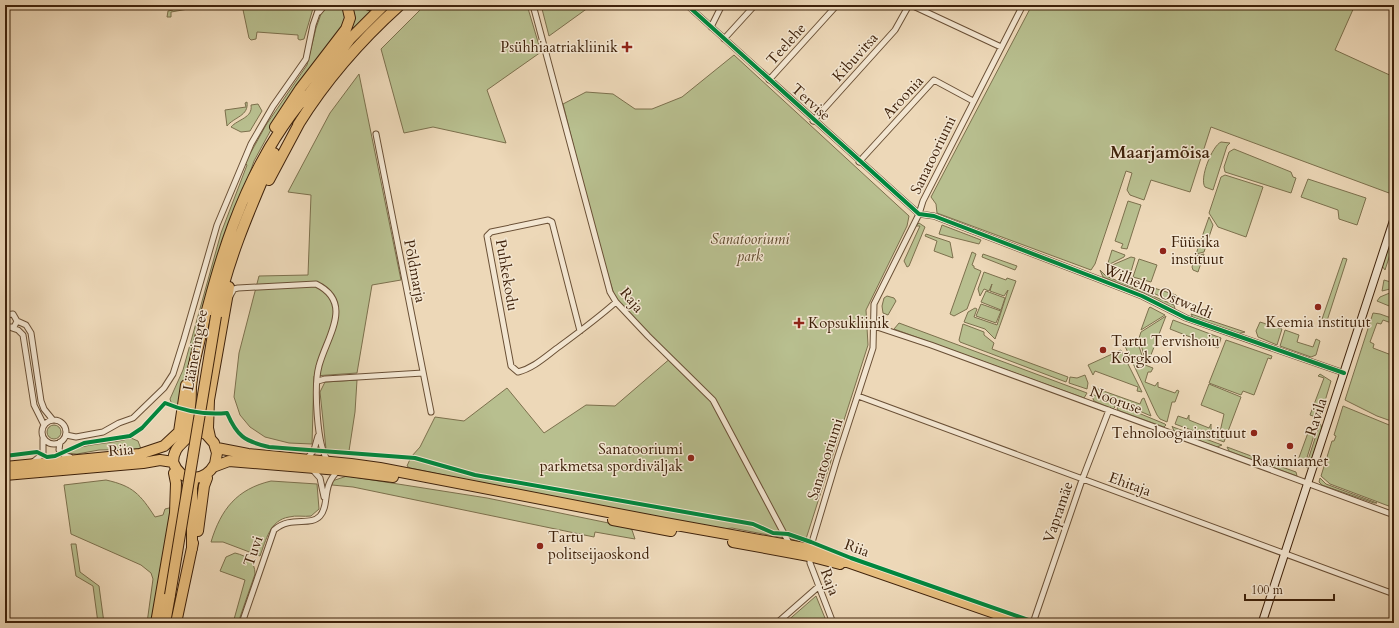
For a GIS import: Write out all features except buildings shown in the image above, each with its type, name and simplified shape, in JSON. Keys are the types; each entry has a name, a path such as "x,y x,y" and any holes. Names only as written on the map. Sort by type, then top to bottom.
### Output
{"highway":[{"path":"171,465 177,446 185,432 186,399 204,320 225,246 258,159 279,120 300,89 346,29 350,18 347,5"},
{"name":"Lääneringtee","path":"165,623 231,258 275,150 306,96 350,39 384,5"},
{"name":"Lääneringtee","path":"262,182 301,120 348,58 375,28 400,5"},
{"path":"246,192 280,131 306,96"},
{"path":"171,465 182,481 198,480 213,466 215,450 208,428 209,400 220,318 229,287 258,205 269,180 301,120"},
{"path":"185,432 201,432 210,437"},
{"path":"185,432 204,438 215,450"},
{"name":"Riia","path":"5,475 142,458 157,454 171,446 185,432"},
{"name":"Riia","path":"142,458 185,432"},
{"path":"156,623 175,513 176,483 171,465 171,446"},
{"path":"176,623 192,549 198,530 204,486 195,474 209,464 215,450"},
{"name":"Riia","path":"215,450 248,459"},
{"name":"Riia","path":"5,467 87,459 142,458 171,465"},
{"name":"Riia","path":"213,466 226,461 248,459 308,464 457,489 641,527 809,552 1024,623"},
{"name":"Riia","path":"198,480 221,467 248,459"},
{"name":"Riia","path":"308,464 329,462 380,468 658,522 790,545 844,566 1008,623"},
{"path":"192,549 198,480"}],"street":[{"path":"66,435 76,437 103,432 119,423 133,418 164,388 173,374 222,211 250,144 273,106 306,59 313,25 320,5"},
{"path":"317,15 325,5"},
{"name":"Raja","path":"533,5 607,283 616,302 713,400 785,539 790,545"},
{"name":"Tervise","path":"687,5 859,162 919,214"},
{"path":"711,27 722,5"},
{"path":"724,39 755,5"},
{"name":"Teelehe","path":"769,80 837,5"},
{"path":"910,5 1001,47"},
{"name":"Kibuvitsa","path":"814,121 895,30 910,5"},
{"name":"Sanatooriumi","path":"809,552 873,348 874,304 919,214 923,201 1023,5"},
{"name":"Aroonia","path":"859,162 934,80 973,101"},
{"name":"Põldmarja","path":"376,134 431,412"},
{"name":"Wilhelm Ostwaldi","path":"919,214 934,216 1142,296 1186,318 1344,373"},
{"name":"Ravila","path":"1262,623 1394,219"},
{"name":"Puhkekodu","path":"580,331 552,222 548,220 491,232 487,236 511,366 518,372 526,370 580,331 616,302"},
{"path":"220,318 234,289 316,284 329,292 334,301 336,312 335,323 319,364 318,381 319,433 322,450 329,462"},
{"path":"5,315 13,314 17,321 26,325 31,333 41,401 44,409 53,420 63,424 66,435"},
{"path":"12,328 15,326 17,321"},
{"name":"Nooruse","path":"874,326 924,342 1394,515"},
{"path":"5,327 18,330 23,334 34,405 44,425 42,432 44,450 42,455 24,465"},
{"path":"318,381 325,378 423,372"},
{"name":"Ehitaja","path":"858,396 1394,594"},
{"name":"Vapramäe","path":"1033,623 1082,480 1109,410"},
{"path":"44,425 53,420"},
{"path":"308,464 319,433"},
{"path":"43,438 53,444 60,442 66,435"},
{"path":"60,442 59,450 64,456 87,459"},
{"name":"Tuvi","path":"308,464 320,478 324,498"},
{"name":"Tuvi","path":"242,623 274,530 281,524 315,520 321,515 330,478 339,470"},
{"name":"Raja","path":"809,552 810,563 818,587 833,623"},
{"path":"777,623 818,587"}],"green space":[{"path":"189,5 211,5 171,12 171,17 167,17 168,11 173,10 175,7"},
{"path":"242,5 314,5 304,39 298,39 298,35 257,32 256,39 251,40 249,38"},
{"path":"328,5 341,5 344,9 345,22 279,115 254,161 205,299 178,406 172,405 170,399 183,370 221,233 247,165 245,163 266,125 307,65 316,28 321,14"},
{"path":"352,5 373,9 308,85 354,15"},
{"path":"425,5 527,5 541,52 487,90 506,143 433,127 404,133 381,49"},
{"path":"541,5 592,5 549,36"},
{"path":"1032,5 1355,5 1335,50 1394,77 1394,179 1389,193 1211,127 1190,192 1151,180 1144,200 1130,195 1127,190 1132,173 1126,171 1095,264 1091,270 937,213 936,204 931,197"},
{"name":"Sanatooriumi park","path":"734,55 909,216 907,226 866,310 868,345 805,542 732,528 722,529 570,501 410,468 407,466 411,457 420,447 435,417 464,421 507,388 544,433 586,405 615,406 672,357 615,298 594,228 563,104 586,92 613,94 635,109 652,109 682,97"},
{"path":"359,74 401,280 372,285 357,373 314,376 312,444 289,443 265,437 250,427 240,415 234,397 239,353 259,276 308,275 311,195 288,192 330,113"},
{"path":"247,102 246,110 227,126 225,110 246,107 245,103"},
{"path":"258,104 262,111 250,131 241,132 231,127 250,113 251,105"},
{"path":"1221,142 1230,143 1227,146 1213,190 1205,187 1205,170 1210,156 1217,145"},
{"path":"1234,149 1291,172 1293,177 1296,178 1291,193 1225,172 1224,167 1229,152"},
{"path":"1225,175 1263,187 1246,237 1218,227 1209,213 1221,177"},
{"path":"1308,179 1366,198 1357,225 1339,219 1338,210 1301,197"},
{"path":"1128,201 1141,205 1127,249 1121,248 1123,244 1115,241"},
{"path":"1209,217 1213,225 1204,252 1196,254"},
{"path":"919,223 925,227 909,266 907,267 904,261 920,226 916,226"},
{"path":"942,225 981,240 979,244 939,234"},
{"path":"1394,231 1394,242 1385,270 1382,266"},
{"path":"926,234 950,242 953,258 934,251 937,241 925,236"},
{"path":"1112,250 1125,255 1124,257 1110,264 1108,263"},
{"path":"972,252 976,254 972,265 974,268 981,271 967,309 954,316 950,314"},
{"path":"983,254 1017,266 1015,270 982,257"},
{"path":"1204,254 1198,272 1193,270 1192,267 1195,256"},
{"path":"1131,257 1135,258 1130,275 1109,269 1110,266"},
{"path":"1343,258 1347,259 1325,327 1320,325"},
{"path":"1139,259 1157,265 1151,282 1133,277"},
{"path":"1100,270 1106,276 1174,305 1175,309 1143,293 1103,277"},
{"path":"984,272 1006,280 1007,278 1016,281 995,339 985,329 964,322 968,312 975,308 977,309 974,317 997,325 1008,290 1004,296 990,291 992,284 989,291 984,289 980,296 978,289"},
{"path":"1384,280 1394,283 1394,288 1382,291"},
{"path":"1132,281 1176,295 1178,300 1176,303 1132,284"},
{"path":"986,291 1005,298 1001,310 981,302"},
{"path":"1392,292 1394,293 1394,308 1377,301 1380,297"},
{"path":"887,296 894,298 896,301 888,315 883,313 882,306 884,298"},
{"path":"981,304 1001,311 996,323 976,316"},
{"path":"1150,307 1165,315 1141,330 1149,308"},
{"path":"1373,313 1394,319 1394,324 1383,320 1381,324 1377,323 1370,342 1374,344 1373,348 1394,356 1394,422 1377,416 1345,400"},
{"path":"1191,314 1245,332 1237,334 1193,318"},
{"path":"1166,316 1149,360 1146,362 1139,338 1141,332"},
{"path":"1173,320 1221,338 1218,348 1170,329"},
{"path":"1260,322 1282,329 1277,345 1258,337 1256,331"},
{"path":"899,323 1087,393 1084,398 894,329"},
{"path":"963,324 984,332 984,335 994,343 992,349 1068,377 1066,382 960,342 959,340"},
{"path":"1285,330 1299,335 1297,342 1313,347 1316,339 1320,341 1316,355 1311,357 1280,346"},
{"path":"1135,339 1137,340 1145,365 1153,368 1151,372 1148,372 1145,382 1155,386 1158,382 1158,387 1175,393 1177,390 1179,391 1175,402 1172,402 1167,422 1160,419 1157,415 1124,344"},
{"path":"1226,340 1272,356 1271,359 1268,358 1254,395 1243,391 1241,395 1209,383"},
{"path":"1121,350 1142,392 1137,391 1138,387 1095,371 1093,375 1088,365"},
{"path":"1320,374 1331,381 1325,401 1323,401 1321,405 1323,406 1319,418 1310,415 1324,378 1318,376"},
{"path":"1085,375 1088,383 1087,389 1069,383 1070,377 1077,378"},
{"path":"357,380 355,412 349,451 326,449 320,392 325,382"},
{"path":"1209,384 1241,397 1224,442 1175,424 1178,416 1187,419 1189,415 1189,420 1209,428 1211,424 1211,429 1220,432 1224,414 1201,405"},
{"path":"1095,388 1140,404 1144,398 1151,416 1093,391"},
{"path":"1091,394 1115,403 1115,407 1113,409 1094,401"},
{"path":"1119,405 1166,425 1164,427 1120,411 1117,409"},
{"path":"1343,406 1394,427 1394,508 1330,484 1321,476 1332,441 1334,441 1336,436 1334,435"},
{"path":"1320,423 1322,428 1309,467 1307,468 1306,466"},
{"path":"54,425 59,427 61,432 59,437 54,439 49,437 47,432 49,427"},
{"path":"1172,426 1222,445 1217,447 1174,431"},
{"path":"1309,430 1315,432 1304,467 1297,463"},
{"path":"131,438 138,441 141,449 99,450 77,454 65,453 81,447"},
{"path":"1227,447 1262,460 1261,463 1229,451"},
{"path":"1265,461 1296,472 1297,476 1264,464"},
{"path":"347,476 487,498 628,527 632,530 635,539 595,532 594,537 353,487 332,485 332,481"},
{"path":"1320,478 1326,484 1377,503 1322,485 1319,482"},
{"path":"106,480 123,485 135,492 145,502 155,517 163,515 165,509 173,507 154,623 147,623 153,579 151,573 141,565 71,534 64,485"},
{"path":"271,481 317,484 319,509 311,516 292,516 277,522 267,537 260,556 223,542 211,542 225,510 232,502 249,489"},
{"path":"71,544 76,544 80,572 99,586 104,623 98,623 93,586 76,576"},
{"path":"235,553 250,560 255,569 255,574 238,623 233,623 245,580 220,571 226,557"},
{"path":"816,596 827,623 785,623"}],"cycle path":[{"path":"687,5 919,214 934,216 1142,296 1186,318 1344,373"},
{"path":"5,456 37,452 47,457 55,456 84,443 130,436 142,428 165,403 195,412 227,413 234,427 242,436 247,440 269,447 415,458 475,475 753,524 773,533 788,534 811,542 851,558 1037,623"}],"place":[{"name":"Psühhiaatriakliinik","path":"627,47"},
{"name":"Füüsika instituut","path":"1163,251"},
{"name":"Keemia instituut","path":"1318,307"},
{"name":"Kopsukliinik","path":"799,323"},
{"name":"Tartu Tervishoiu Kõrgkool","path":"1103,350"},
{"name":"Tehnoloogiainstituut","path":"1254,433"},
{"name":"Ravimiamet","path":"1290,446"},
{"name":"Sanatooriumi parkmetsa spordiväljak","path":"691,458"},
{"name":"Tartu politseijaoskond","path":"540,546"}],"district":[{"name":"Maarjamõisa","path":"1160,152"}]}
